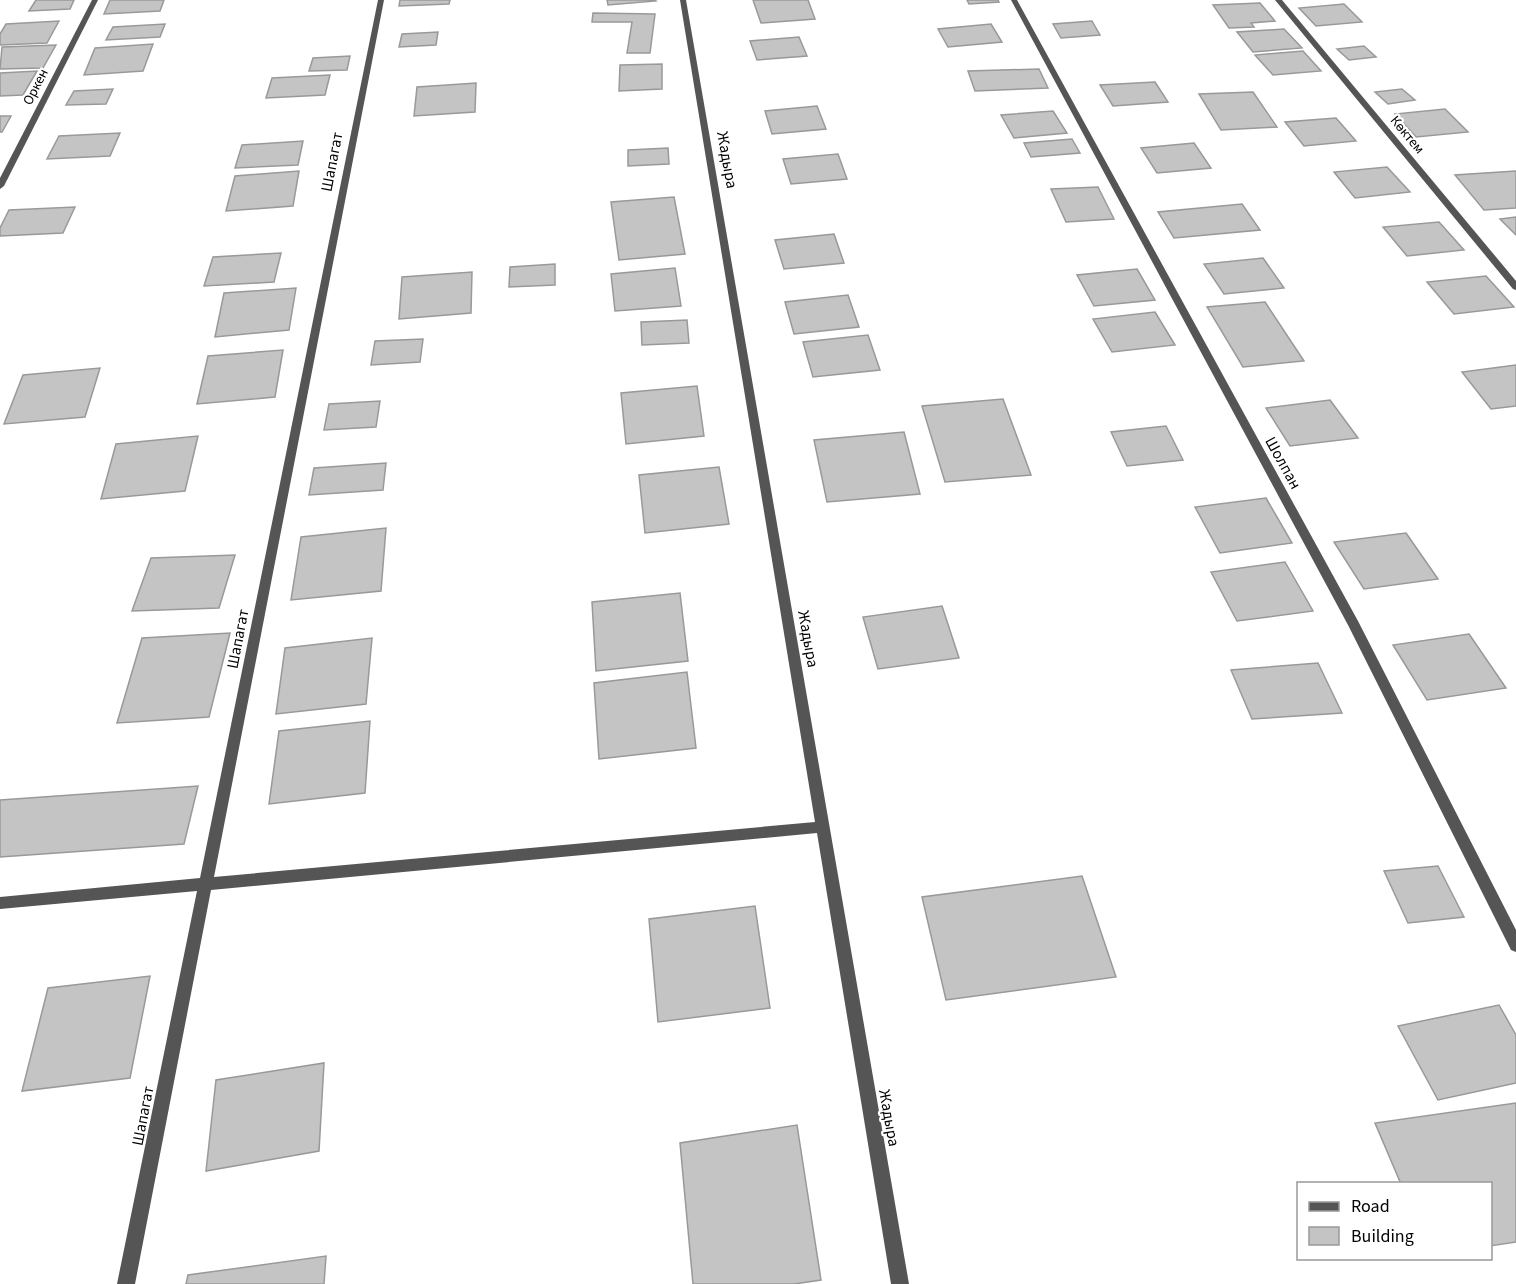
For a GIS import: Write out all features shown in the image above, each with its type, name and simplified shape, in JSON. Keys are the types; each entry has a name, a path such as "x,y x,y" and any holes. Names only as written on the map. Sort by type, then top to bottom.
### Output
{"street":[{"name":"Оркен","path":"0,186 95,0"},
{"name":"Шапагат","path":"126,1284 381,0"},
{"name":"Жадыра","path":"683,0 900,1284"},
{"name":"Шолпан","path":"1014,0 1354,624 1516,945"},
{"name":"Көктем","path":"1278,0 1516,287"},
{"path":"0,903 823,827"}],"building":[{"path":"36,0 74,0 70,9 29,11"},
{"path":"110,0 164,0 160,11 104,14"},
{"path":"400,0 450,0 449,4 399,6"},
{"path":"607,0 655,0 656,1 608,5"},
{"path":"753,0 808,0 815,19 761,23"},
{"path":"967,0 998,0 999,2 969,4"},
{"path":"1260,3 1275,21 1251,23 1254,27 1229,28 1213,5"},
{"path":"1344,4 1362,22 1316,26 1299,8"},
{"path":"593,13 655,14 650,53 627,53 632,22 592,22"},
{"path":"59,21 47,43 0,45 0,34 6,24"},
{"path":"1092,21 1100,35 1061,38 1053,24"},
{"path":"165,24 160,37 106,40 113,27"},
{"path":"991,24 1002,42 948,47 938,29"},
{"path":"1284,29 1302,48 1253,52 1237,32"},
{"path":"438,32 436,45 399,47 402,34"},
{"path":"799,37 807,56 757,60 750,41"},
{"path":"153,44 143,71 84,75 95,48"},
{"path":"56,45 43,68 0,69 2,47"},
{"path":"1364,46 1376,57 1349,60 1337,49"},
{"path":"1303,51 1321,71 1273,75 1255,55"},
{"path":"350,56 347,70 309,71 313,58"},
{"path":"662,64 662,89 619,91 620,65"},
{"path":"1039,69 1048,88 975,91 968,71"},
{"path":"37,71 23,95 0,96 0,73"},
{"path":"330,75 325,95 266,98 272,78"},
{"path":"1155,82 1168,102 1113,106 1100,85"},
{"path":"476,83 475,112 414,116 417,87"},
{"path":"113,89 106,104 66,105 74,91"},
{"path":"1402,89 1415,100 1388,104 1375,92"},
{"path":"1253,92 1277,127 1221,130 1199,94"},
{"path":"817,106 826,129 772,134 765,111"},
{"path":"1445,109 1468,132 1416,137 1395,114"},
{"path":"1053,111 1067,133 1014,138 1001,115"},
{"path":"0,116 11,116 2,132 0,132"},
{"path":"1336,118 1356,141 1304,146 1285,122"},
{"path":"120,133 110,156 47,159 59,136"},
{"path":"1072,139 1080,153 1031,157 1024,143"},
{"path":"303,141 298,165 235,168 242,145"},
{"path":"1194,143 1211,168 1157,173 1141,148"},
{"path":"668,148 669,164 628,166 628,150"},
{"path":"838,154 847,179 791,184 783,159"},
{"path":"1387,167 1410,192 1355,198 1334,172"},
{"path":"299,171 293,206 226,211 235,176"},
{"path":"1516,171 1516,208 1484,210 1455,175"},
{"path":"1098,187 1114,219 1066,222 1051,189"},
{"path":"674,197 685,254 619,260 611,202"},
{"path":"1242,204 1260,230 1174,238 1158,212"},
{"path":"75,207 63,233 0,236 0,228 9,210"},
{"path":"1516,217 1516,235 1500,219"},
{"path":"1439,222 1464,250 1407,256 1383,227"},
{"path":"834,234 844,263 784,269 775,240"},
{"path":"281,253 274,282 204,286 213,257"},
{"path":"1263,258 1284,288 1224,294 1204,264"},
{"path":"555,264 555,285 509,287 510,267"},
{"path":"675,268 681,306 615,311 611,274"},
{"path":"1137,269 1155,300 1094,306 1077,275"},
{"path":"472,272 471,313 399,319 402,277"},
{"path":"1486,276 1514,307 1454,314 1427,282"},
{"path":"296,288 289,330 215,337 224,293"},
{"path":"848,295 859,327 794,334 785,302"},
{"path":"1265,302 1304,361 1243,367 1207,307"},
{"path":"1155,312 1175,345 1112,352 1093,319"},
{"path":"687,320 689,343 642,345 641,322"},
{"path":"868,335 880,370 813,377 803,342"},
{"path":"423,339 420,362 371,365 375,341"},
{"path":"283,350 275,397 197,404 208,356"},
{"path":"1516,365 1516,406 1491,409 1462,372"},
{"path":"100,368 85,417 4,424 23,375"},
{"path":"697,386 704,436 626,444 621,393"},
{"path":"1003,399 1031,475 945,482 922,406"},
{"path":"1330,400 1358,438 1290,446 1266,408"},
{"path":"380,401 376,427 324,430 329,404"},
{"path":"1166,426 1183,460 1127,466 1111,432"},
{"path":"904,432 920,494 827,502 814,440"},
{"path":"198,436 185,491 101,499 116,444"},
{"path":"386,463 383,490 309,495 314,468"},
{"path":"719,467 729,524 645,533 639,475"},
{"path":"1266,498 1292,543 1220,553 1195,507"},
{"path":"386,528 381,591 291,600 301,537"},
{"path":"1406,533 1438,579 1364,589 1334,542"},
{"path":"235,555 219,608 132,611 151,558"},
{"path":"1285,562 1313,611 1237,621 1211,572"},
{"path":"680,593 688,661 596,671 592,602"},
{"path":"942,606 959,658 878,669 863,617"},
{"path":"230,633 209,717 117,723 142,638"},
{"path":"1469,634 1506,688 1427,700 1393,645"},
{"path":"372,638 366,704 276,714 285,648"},
{"path":"1318,663 1342,713 1252,719 1231,670"},
{"path":"687,672 696,748 599,759 594,683"},
{"path":"370,721 365,793 269,804 279,731"},
{"path":"198,786 184,844 0,857 0,800"},
{"path":"1438,866 1464,917 1408,923 1384,871"},
{"path":"1082,876 1116,977 946,1000 922,897"},
{"path":"755,906 770,1008 658,1022 649,919"},
{"path":"150,976 130,1078 22,1091 48,988"},
{"path":"1499,1005 1516,1035 1516,1083 1438,1100 1398,1026"},
{"path":"324,1063 319,1151 206,1171 216,1080"},
{"path":"1516,1103 1516,1242 1492,1246 1492,1182 1400,1182 1375,1123"},
{"path":"797,1125 821,1280 794,1284 693,1284 680,1143"},
{"path":"326,1256 324,1284 186,1284 188,1275"}]}
